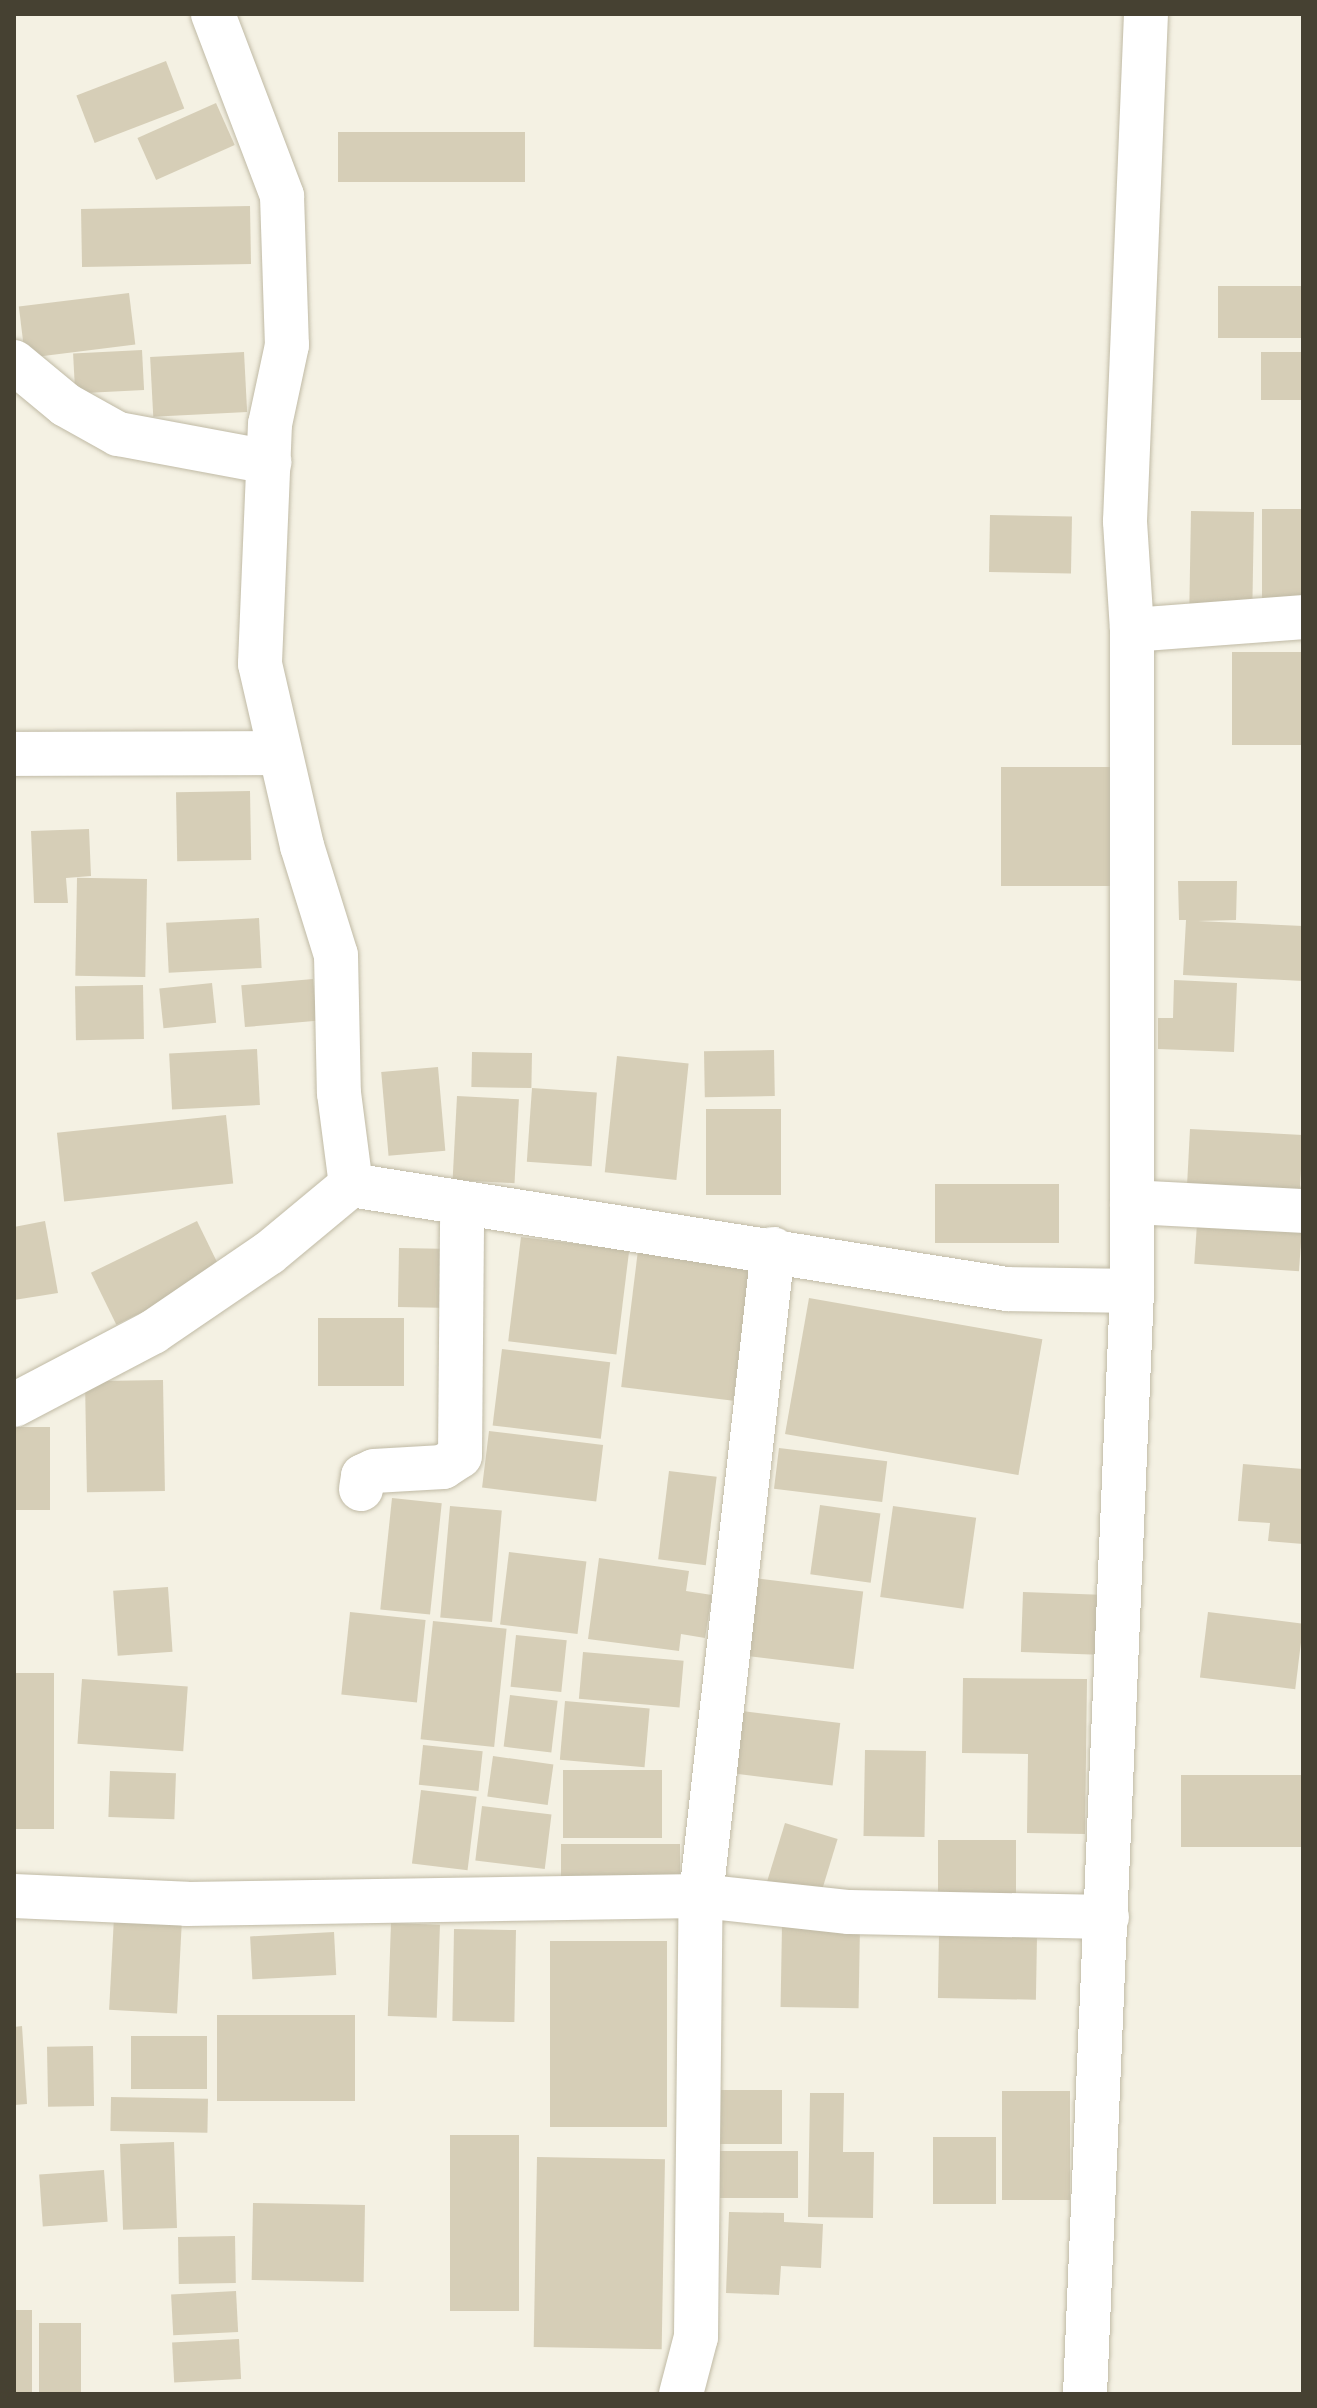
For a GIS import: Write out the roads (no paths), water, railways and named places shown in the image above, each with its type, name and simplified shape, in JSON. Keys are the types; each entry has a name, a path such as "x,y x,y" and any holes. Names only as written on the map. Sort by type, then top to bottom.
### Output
{"street":[{"path":"213,14 282,196 287,345 270,424 260,664 280,753 336,955 339,1093 351,1185"},
{"path":"1085,2394 1132,1291 1132,630 1125,521 1146,14"},
{"path":"14,362 66,405 118,434 269,462"},
{"path":"1132,630 1303,617"},
{"path":"14,754 280,753"},
{"path":"14,1405 153,1332 269,1253 351,1185 462,1205 773,1249 1007,1289 1132,1291"},
{"path":"1132,1202 1303,1211"},
{"path":"361,1489 363,1476 374,1471 443,1467 456,1463 460,1456 462,1205"},
{"path":"681,2394 696,2337 701,1896 773,1249"},
{"path":"14,1896 187,1904 701,1896 849,1912 1107,1917"}]}
